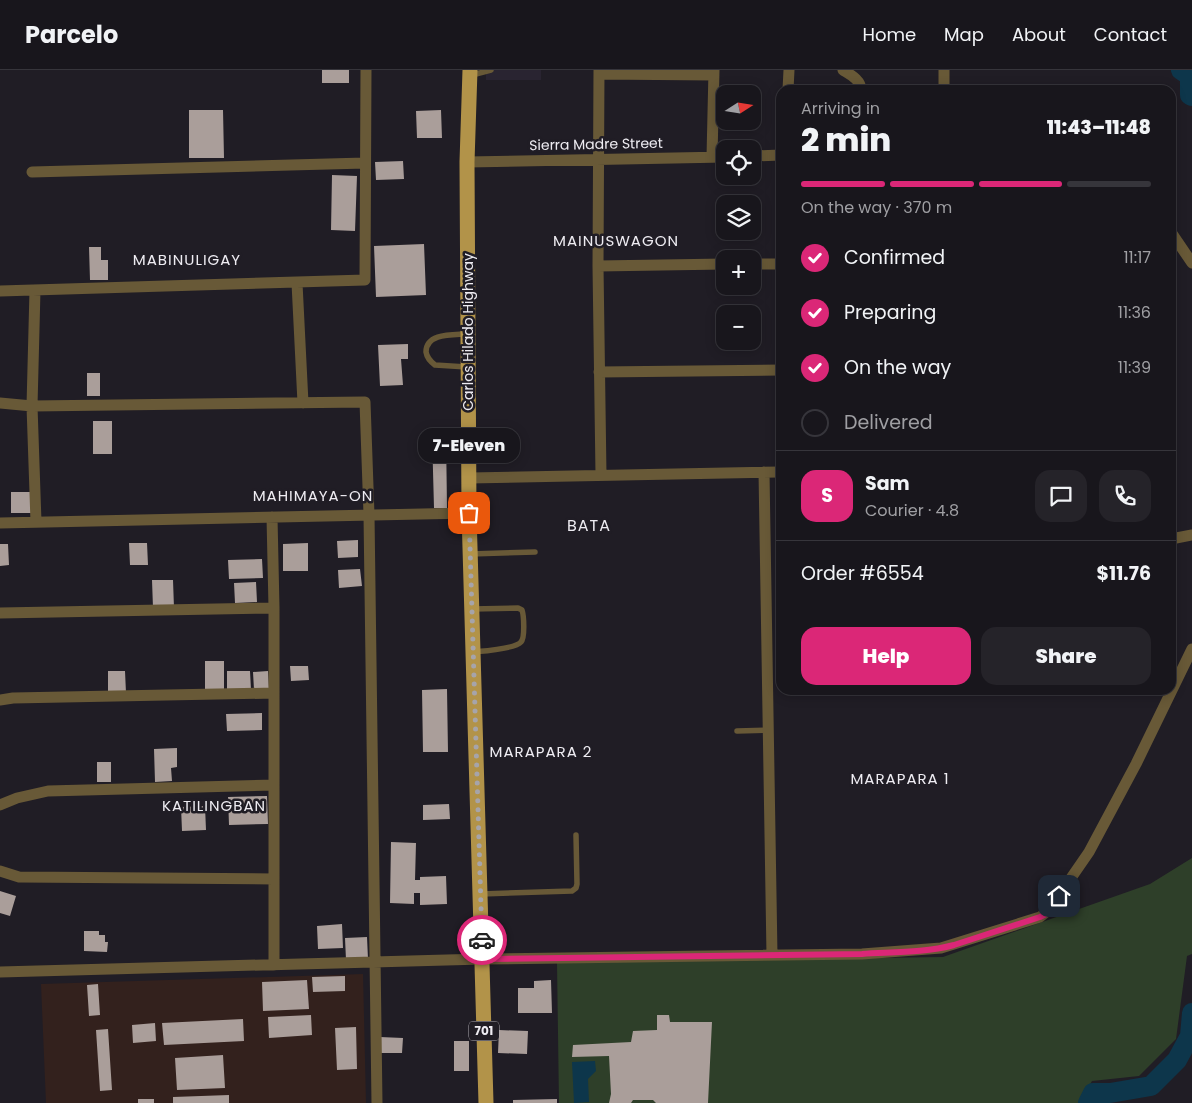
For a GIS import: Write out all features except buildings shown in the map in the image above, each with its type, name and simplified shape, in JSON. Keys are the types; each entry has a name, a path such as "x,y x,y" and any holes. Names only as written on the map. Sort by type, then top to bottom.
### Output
{"main road":[{"name":"Carlos Hilado Highway","path":"470,73 468,162 469,513 486,1103"}],"street":[{"path":"0,291 365,280 366,70"},
{"path":"788,85 789,70"},
{"path":"843,70 854,77 861,85"},
{"path":"944,70 944,85"},
{"path":"601,475 598,266 599,72 714,73 712,157"},
{"path":"761,156 776,155"},
{"name":"Sierra Madre Street","path":"468,162 716,157"},
{"path":"32,172 365,163"},
{"path":"1176,239 1192,263"},
{"path":"598,266 716,264"},
{"path":"761,264 776,264"},
{"path":"297,282 303,403"},
{"path":"35,290 32,406 36,522"},
{"path":"600,372 776,370"},
{"path":"0,403 32,406 365,402 369,515 377,1103"},
{"path":"764,472 772,955"},
{"path":"469,478 776,472"},
{"path":"0,523 469,513"},
{"path":"272,517 274,608 274,965"},
{"path":"1176,537 1192,535"},
{"path":"0,613 274,608"},
{"path":"1176,682 1192,649"},
{"path":"0,700 13,698 274,692"},
{"path":"0,972 483,959 862,954 941,948 994,933 1046,914 1089,852 1136,764 1170,695"},
{"path":"0,805 17,798 48,791 274,785"},
{"path":"0,871 19,877 274,879"}],"lane":[{"path":"470,73 491,70"},
{"path":"468,334 436,338 430,341 426,352 427,358 435,365 468,367"},
{"path":"470,554 535,552"},
{"path":"472,609 518,608 522,610 524,616 523,638 518,644 495,650 474,652"},
{"path":"737,731 768,730"},
{"path":"481,894 572,891 576,888 577,884 576,835"}],"shaded area":[{"path":"486,70 541,70 541,80 486,80"},
{"path":"363,974 366,1103 46,1103 41,984"}],"green space":[{"path":"1192,858 1192,954 1187,956 1176,1039 1139,1076 1092,1081 1079,1103 559,1103 557,963 943,957 1150,884"}],"water":[{"path":"595,1061 596,1071 588,1079 589,1102 574,1103 572,1062"}],"waterway":[{"path":"1181,70 1190,76 1190,95 1192,96"},
{"path":"1088,1103 1093,1093 1110,1093 1151,1086 1177,1060 1190,1036 1192,1013"}],"way so far":[{"path":"469,513 482,940"}],"place":[{"name":"7-Eleven","path":"469,513"}],"district":[{"name":"MAINUSWAGON","path":"616,241"},
{"name":"MABINULIGAY","path":"187,260"},
{"name":"MAHIMAYA-ON","path":"313,496"},
{"name":"BATA","path":"589,525"},
{"name":"MARAPARA 2","path":"541,752"},
{"name":"MARAPARA 1","path":"900,779"},
{"name":"KATILINGBAN","path":"214,806"}],"route":[{"path":"482,940 483,959 862,954 913,951 954,945 1040,917 1046,914 1059,896"}]}
